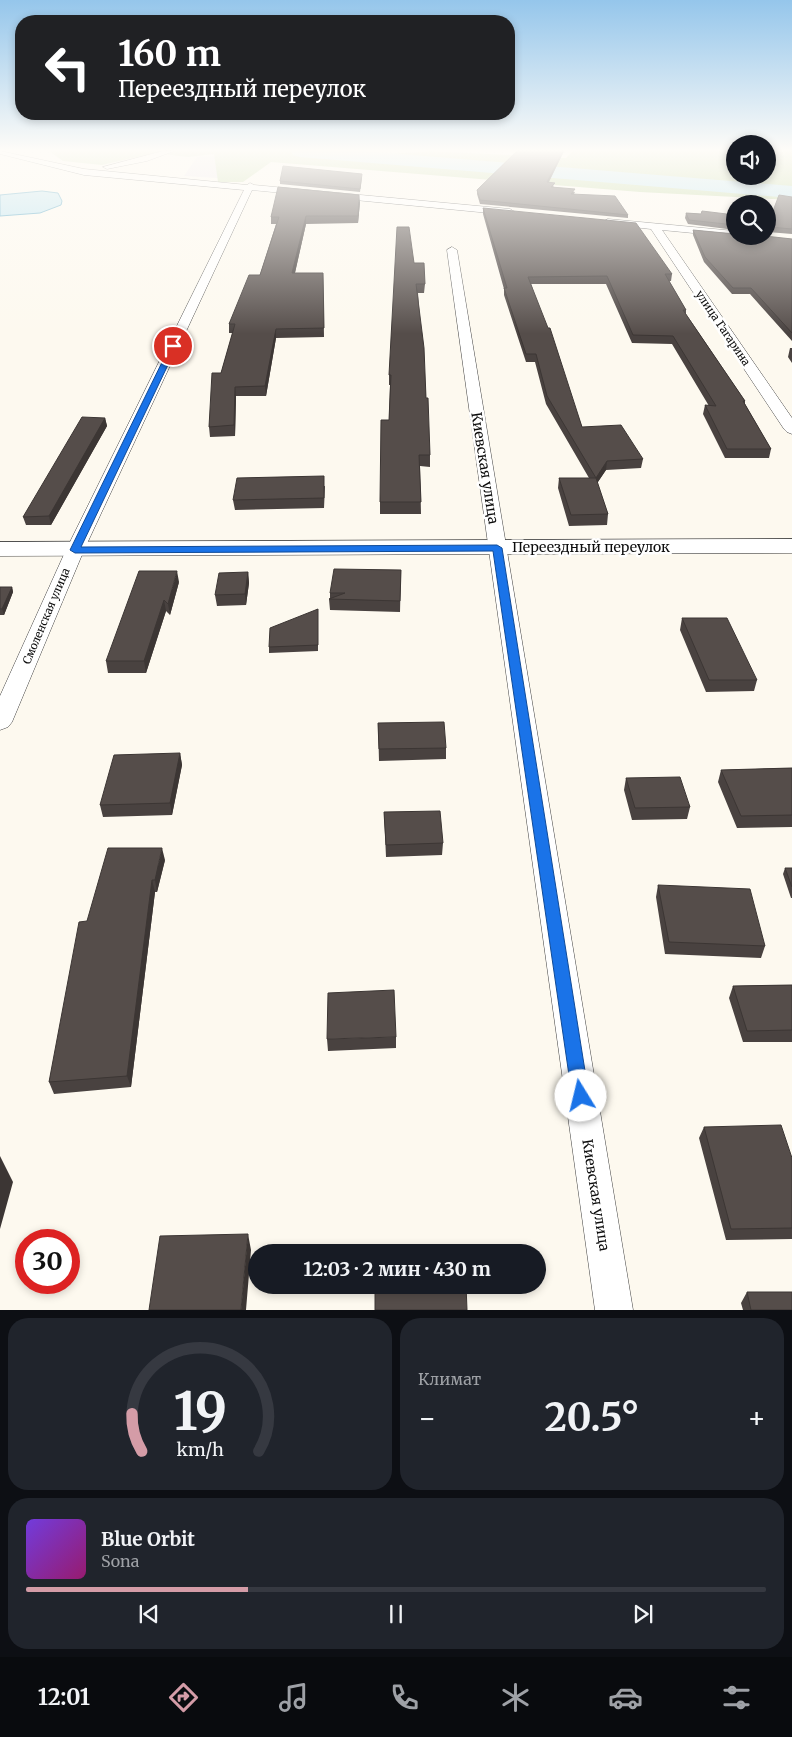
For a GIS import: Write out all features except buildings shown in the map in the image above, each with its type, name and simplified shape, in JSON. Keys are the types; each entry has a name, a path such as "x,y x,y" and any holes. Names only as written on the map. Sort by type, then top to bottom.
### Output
{"street":[{"name":"Смоленская улица","path":"0,722 75,550 237,212"},
{"path":"595,220 726,233"},
{"name":"улица Гагарина","path":"654,226 792,429"},
{"name":"Киевская улица","path":"452,250 614,1310"},
{"name":"Переездный переулок","path":"0,549 792,546"}],"water":[{"path":"0,212 42,212 40,213 0,216"}],"route":[{"path":"173,346 75,550 497,548 581,1096"}]}
